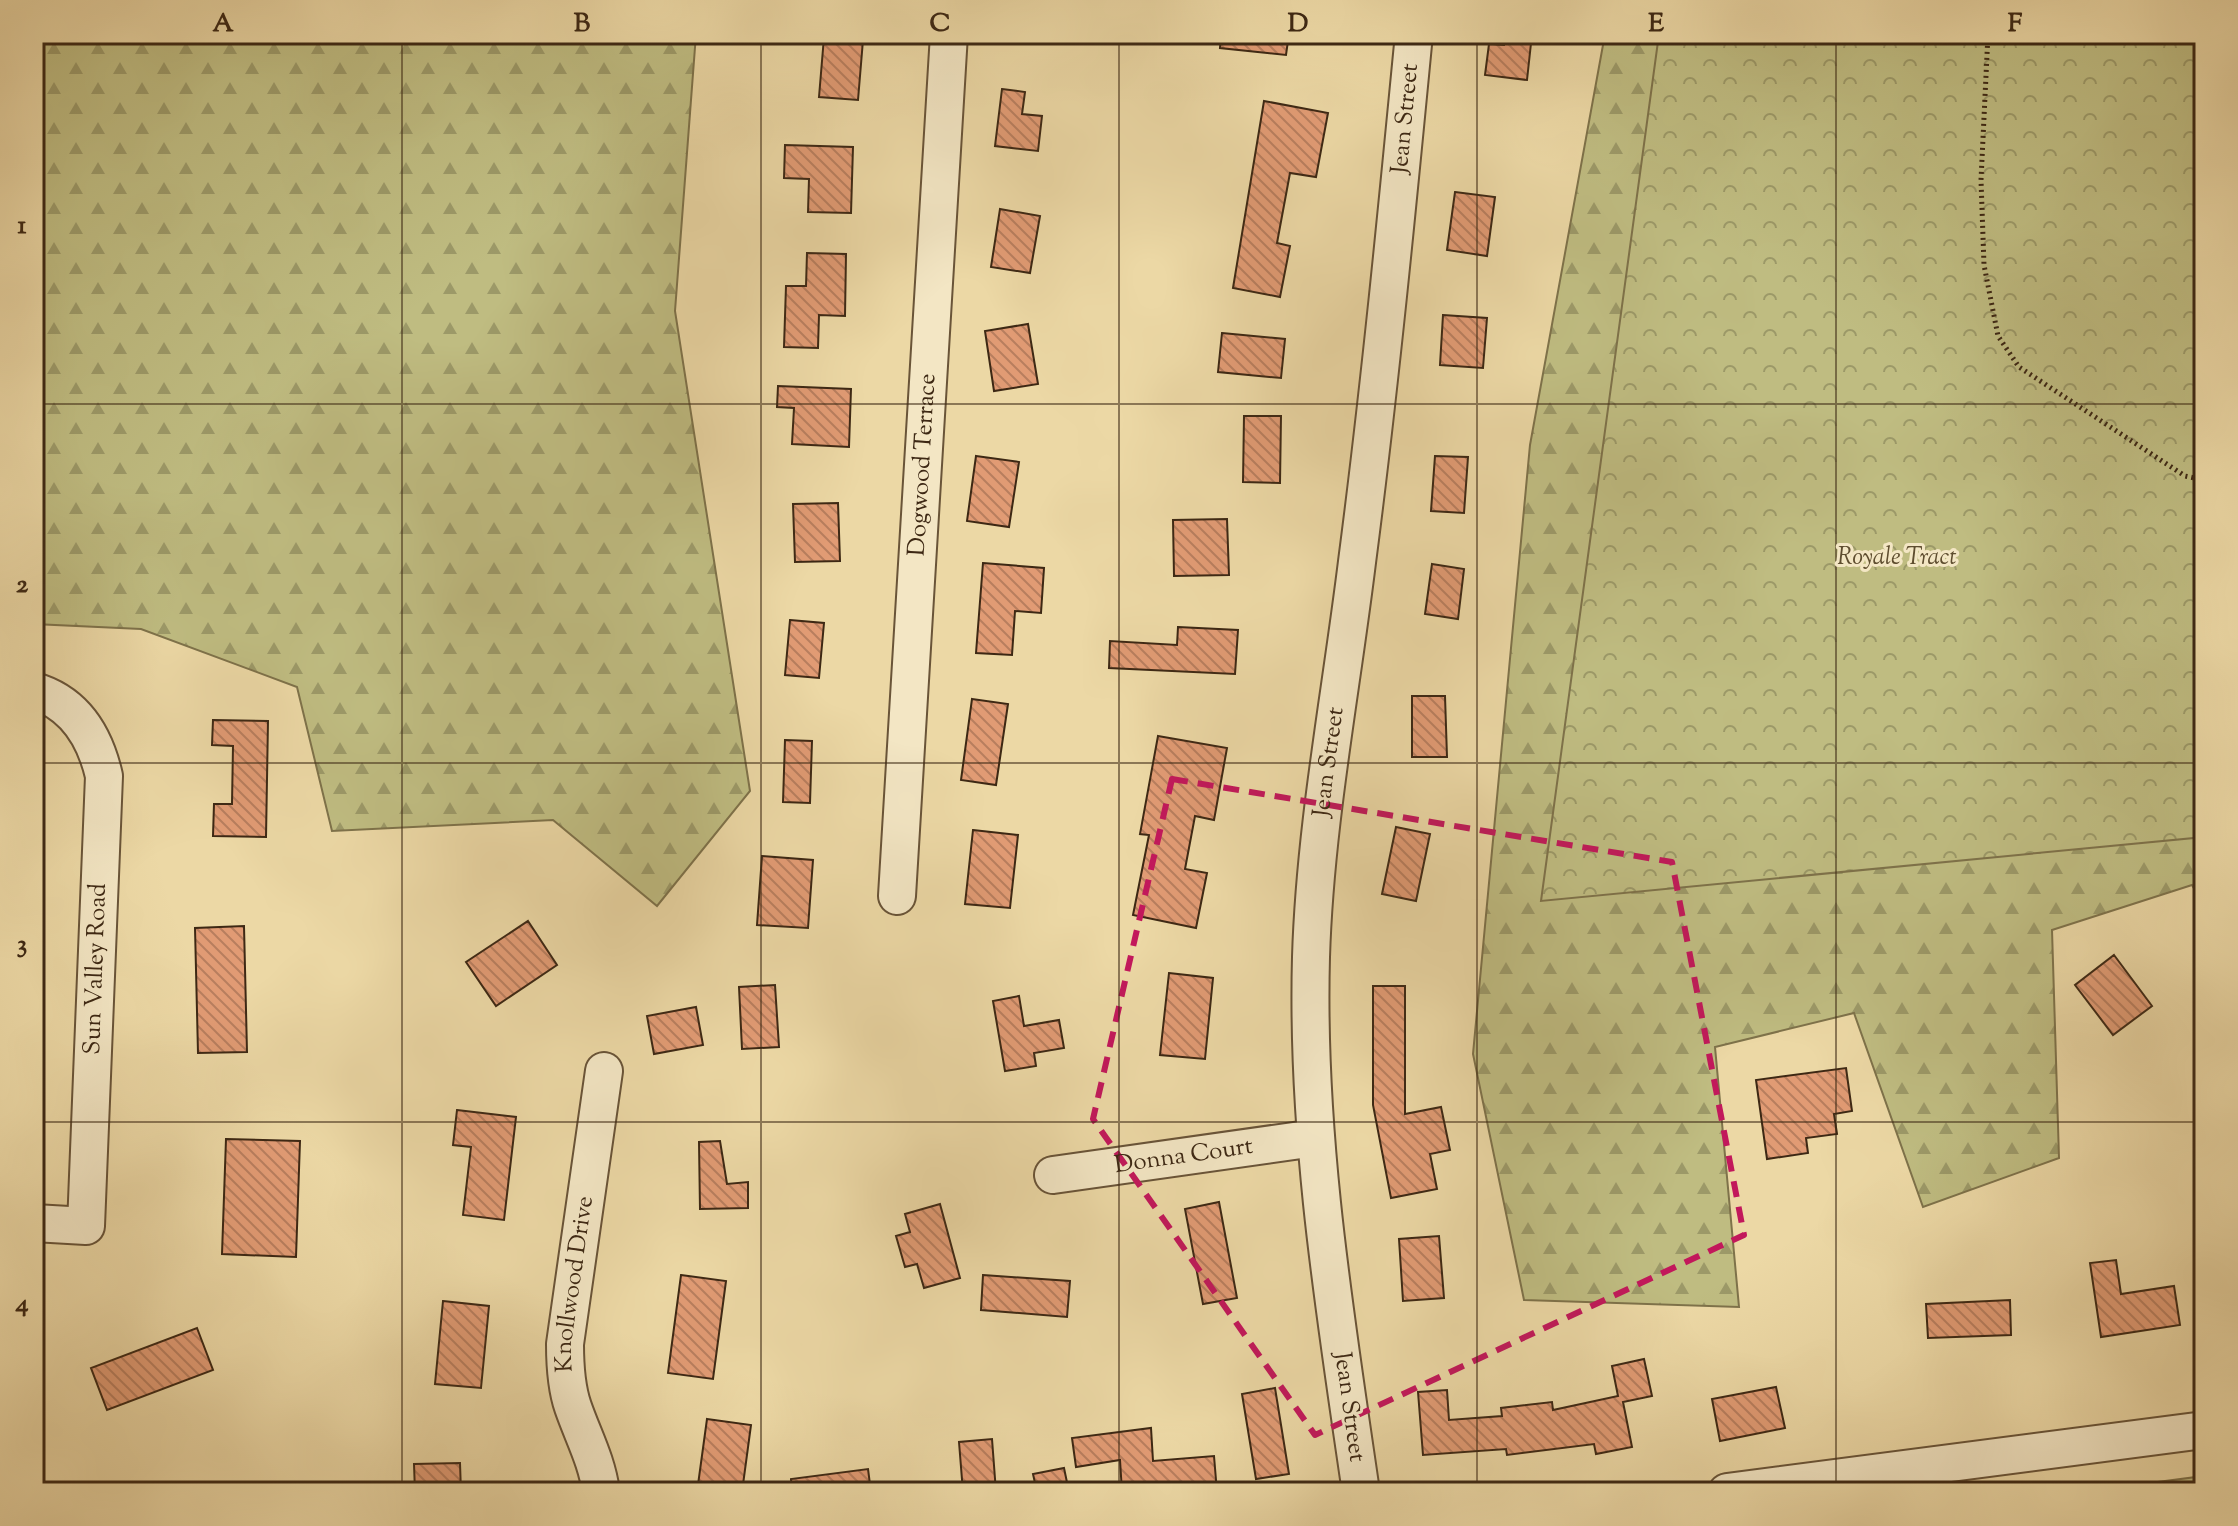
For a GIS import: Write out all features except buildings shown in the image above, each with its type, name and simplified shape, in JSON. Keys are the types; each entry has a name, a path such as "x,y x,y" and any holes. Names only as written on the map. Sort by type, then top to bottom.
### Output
{"street":[{"name":"Dogwood Terrace","path":"897,896 949,34"},
{"name":"Jean Street","path":"1361,1492 1325,1243 1315,1138 1311,969 1319,850 1375,428 1414,34"},
{"name":"Sun Valley Road","path":"34,691 65,707 84,725 98,750 104,776 86,1226 34,1223"},
{"name":"Knollwood Drive","path":"601,1492 589,1443 573,1406 566,1375 565,1344 604,1071"},
{"name":"Donna Court","path":"1053,1175 1315,1138"},
{"path":"1727,1492 2204,1430"}],"path":[{"path":"1988,34 1981,180 1984,265 1998,336 2019,367 2185,476 2204,480"}],"highlighted area":[{"path":"1172,779 1672,862 1744,1235 1315,1435 1093,1119"}],"green space":[{"path":"34,34 696,34 675,311 750,791 657,906 553,820 332,831 297,687 141,629 34,624"},
{"name":"Royale Tract","path":"1605,34 2204,34 2204,906 2192,885 2052,930 2059,1158 1923,1207 1854,1013 1715,1047 1739,1307 1524,1300 1473,1054 1530,445"},
{"name":"Royale Tract","path":"1659,34 2204,34 2204,837 1541,901"},
{"path":"2204,1476 2204,1492 2081,1492"}]}
